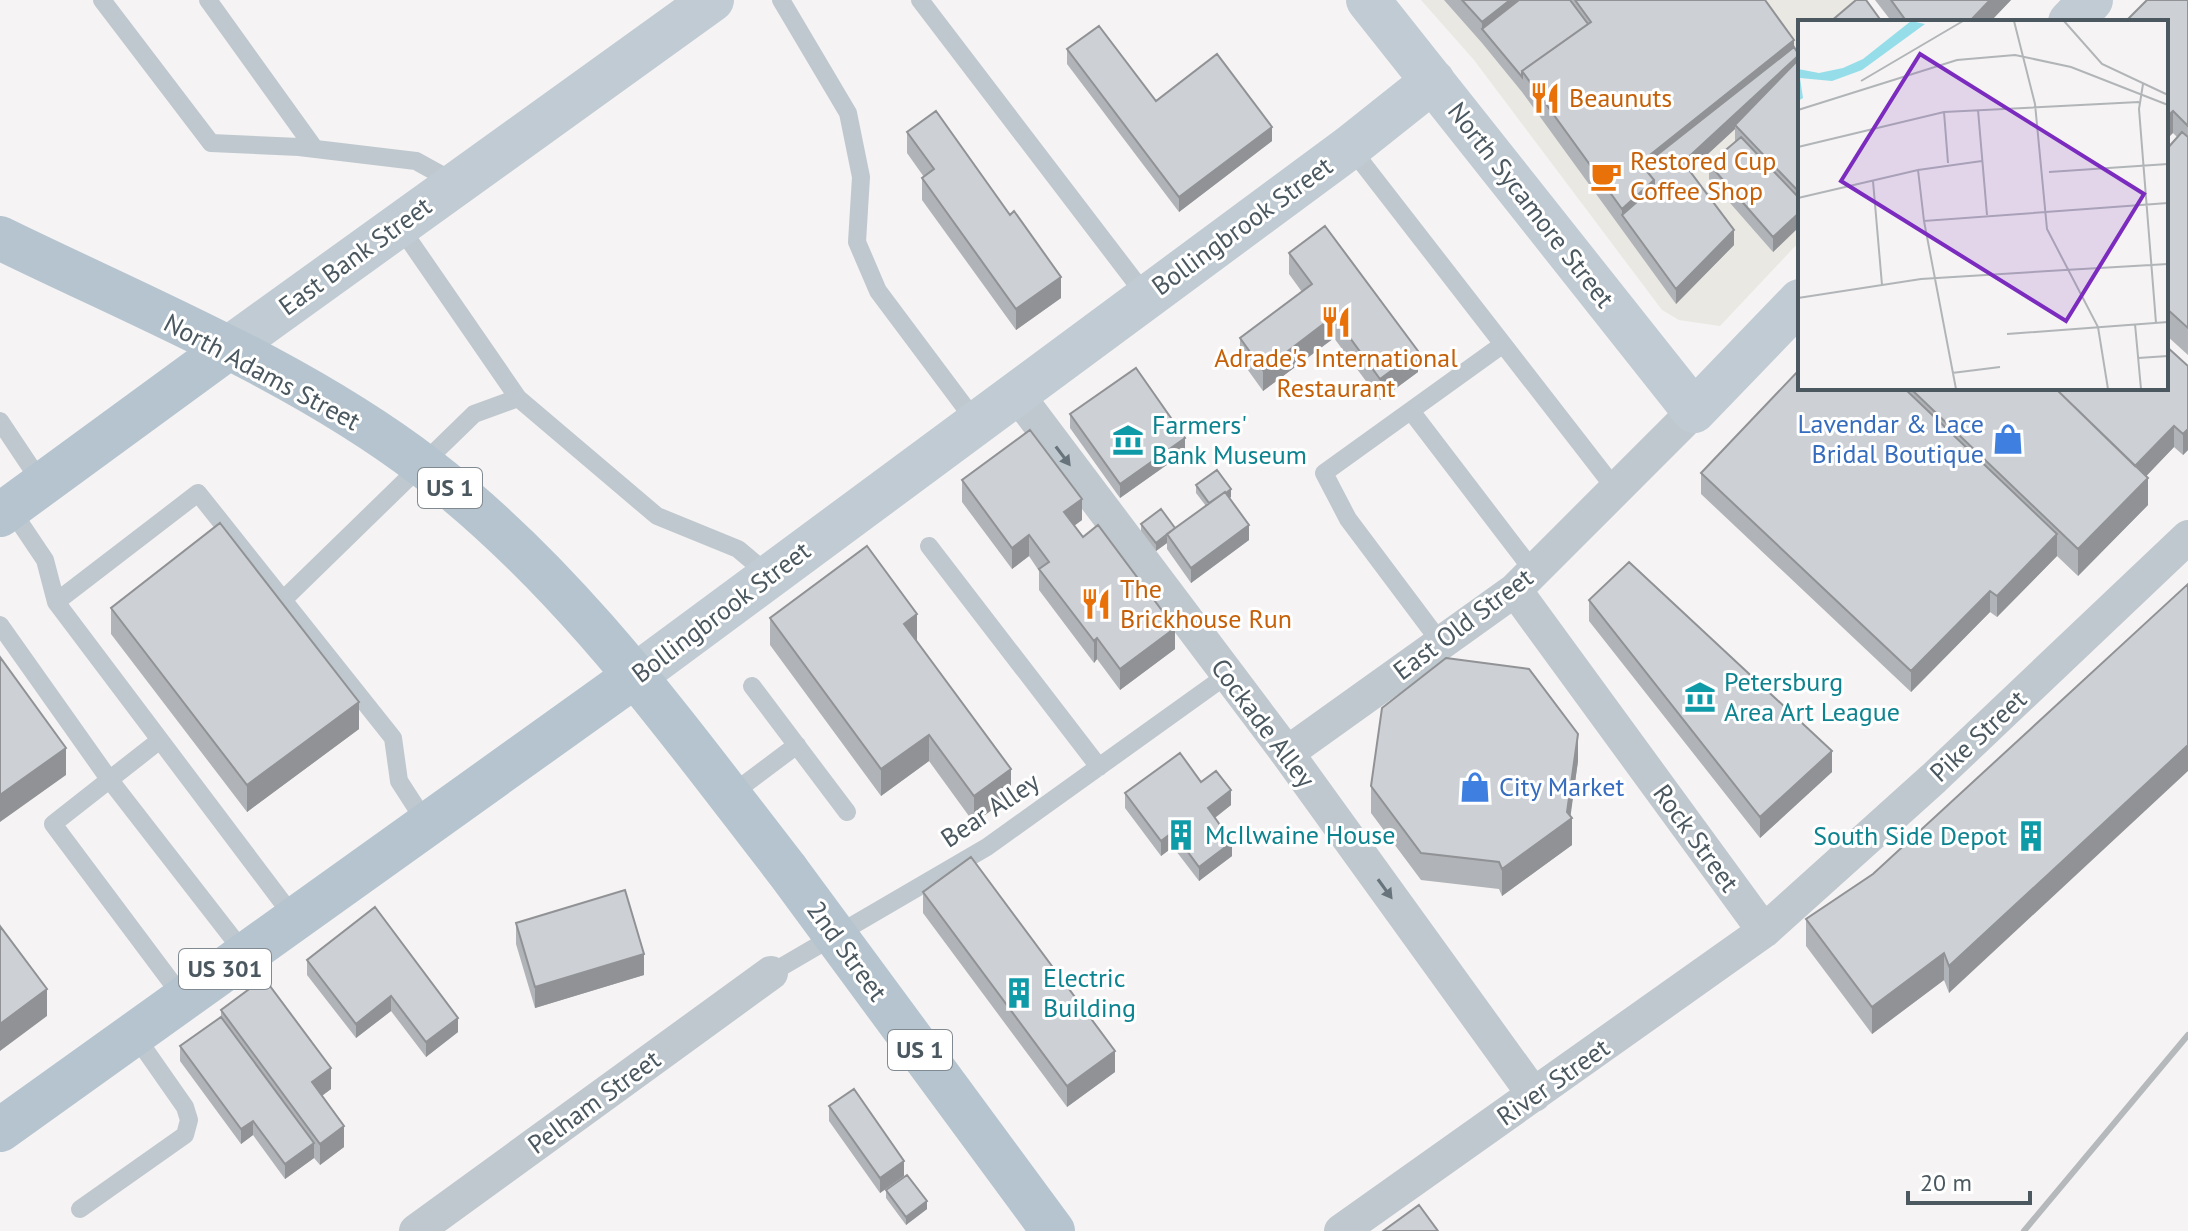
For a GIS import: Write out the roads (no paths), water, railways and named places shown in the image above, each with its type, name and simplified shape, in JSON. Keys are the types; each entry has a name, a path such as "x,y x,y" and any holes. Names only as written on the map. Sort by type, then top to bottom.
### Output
{"main road":[{"name":"East Bank Street","path":"17,502 712,0"},
{"name":"North Sycamore Street","path":"1368,0 1694,411"},
{"path":"2072,20 2091,0"},
{"name":"Bollingbrook Street","path":"0,1130 636,675 1350,147 1433,81"},
{"name":"North Adams Street","path":"0,238 304,389 424,466 537,563 636,675"},
{"path":"1694,411 1798,303"},
{"name":"2nd Street","path":"636,675 787,870 1053,1231"}],"street":[{"name":"Cockade Alley","path":"1016,393 1287,753 1534,1095"},
{"name":"East Old Street","path":"1287,753 1525,581 1694,411"},
{"name":"Pike Street","path":"1764,931 1934,778 2188,537"},
{"name":"Rock Street","path":"1525,581 1764,931"},
{"name":"River Street","path":"1341,1231 1764,931"},
{"name":"Pelham Street","path":"416,1231 771,973"}],"lane":[{"path":"102,0 211,143 315,149 416,161 456,183"},
{"path":"208,0 315,149"},
{"path":"781,0 848,113 861,177 857,242 878,291 976,422"},
{"path":"920,0 1146,296"},
{"path":"1350,147 1617,491"},
{"path":"398,224 518,398 657,516 738,549 769,576"},
{"path":"1441,643 1348,519 1324,473 1502,345"},
{"path":"283,600 474,414 518,398"},
{"path":"1411,411 1525,581"},
{"path":"0,421 17,502 45,560 56,602 295,919"},
{"path":"56,602 198,493 393,738 399,781 428,826"},
{"path":"929,546 1099,767"},
{"path":"0,625 109,779 245,954"},
{"name":"Bear Alley","path":"771,973 987,847 1227,675"},
{"path":"752,686 847,812"},
{"path":"160,740 53,824 184,999"},
{"path":"729,796 797,745"},
{"path":"80,1209 185,1135 189,1120 185,1107 134,1034"}],"railway":[{"path":"2024,1231 2188,1035"}],"place":[{"name":"Beaunuts","path":"1545,98"},
{"name":"Restored Cup Coffee Shop","path":"1606,176"},
{"name":"Adrade's International Restaurant","path":"1336,322"},
{"name":"Lavendar & Lace Bridal Boutique","path":"2008,439"},
{"name":"Farmers' Bank Museum","path":"1128,440"},
{"name":"The Brickhouse Run","path":"1096,604"},
{"name":"Petersburg Area Art League","path":"1700,697"},
{"name":"City Market","path":"1475,787"},
{"name":"McIlwaine House","path":"1181,835"},
{"name":"South Side Depot","path":"2031,836"},
{"name":"Electric Building","path":"1019,993"}]}
